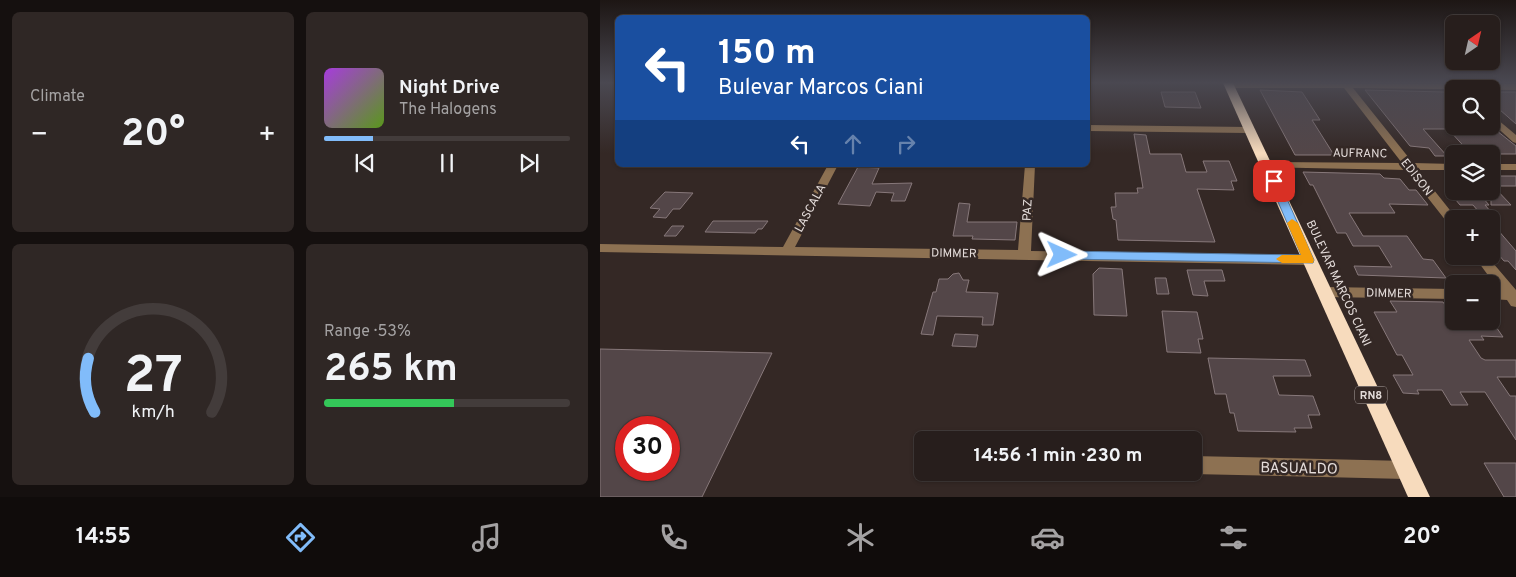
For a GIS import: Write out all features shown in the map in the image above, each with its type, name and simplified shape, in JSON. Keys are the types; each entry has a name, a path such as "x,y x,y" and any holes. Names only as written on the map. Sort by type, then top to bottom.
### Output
{"highway":[{"name":"BULEVAR MARCOS CIANI","path":"1238,106 1248,130 1267,165 1308,260 1418,497"}],"street":[{"name":"EDISON","path":"1362,106 1445,212"},
{"path":"1500,125 1516,140"},
{"path":"1090,128 1248,130"},
{"name":"AUFRANC","path":"1267,165 1445,167"},
{"name":"LASCALA","path":"787,250 832,167"},
{"name":"PAZ","path":"1024,254 1030,167"},
{"path":"1500,167 1516,167"},
{"name":"DIMMER","path":"600,248 1308,260"},
{"path":"1487,265 1514,297"},
{"name":"DIMMER","path":"1324,292 1445,294"},
{"path":"1500,295 1514,297"},
{"name":"BASUALDO","path":"1202,465 1406,470"}],"building":[{"path":"1200,106 1201,108 1165,107"},
{"path":"1269,106 1311,106 1320,120 1312,120 1334,155 1295,155"},
{"path":"1378,106 1445,106 1445,129 1423,129 1445,156 1435,156 1429,148 1410,146"},
{"path":"1500,106 1516,106 1516,124 1500,110"},
{"path":"1500,133 1516,146 1516,154 1500,154 1500,145 1463,145 1454,135 1500,135"},
{"path":"1134,134 1146,135 1150,154 1181,154 1186,172 1207,172 1203,161 1229,161 1237,181 1231,181 1234,190 1197,189 1215,242 1118,240 1116,220 1113,219 1111,207 1116,207 1115,193 1138,193 1137,188 1143,188"},
{"path":"858,167 879,168 872,184 912,183 905,201 891,201 894,193 876,192 870,206 838,204"},
{"path":"1303,172 1380,174 1384,178 1400,179 1409,190 1416,190 1428,205 1389,204 1395,213 1349,213 1363,236 1407,236 1423,259 1433,260 1445,278 1358,275 1354,266 1392,267 1379,246 1353,246 1346,233 1337,233 1313,185 1310,185"},
{"path":"1500,176 1516,176 1516,186 1500,186"},
{"path":"665,192 693,193 680,209 673,209 666,218 653,217 660,209 650,208"},
{"path":"1500,193 1511,205 1491,205 1491,200 1500,200"},
{"path":"1456,200 1485,200 1489,205 1485,205 1489,210 1477,210 1473,205 1460,205"},
{"path":"959,203 970,204 967,222 1017,222 1015,240 972,239 973,236 953,236"},
{"path":"713,221 768,221 762,229 758,229 755,233 705,232"},
{"path":"672,226 684,226 676,236 664,236"},
{"path":"1500,232 1516,251 1516,270 1508,261 1504,261 1500,256"},
{"path":"1099,268 1122,269 1127,316 1094,315 1093,274"},
{"path":"1187,270 1222,270 1225,281 1204,281 1208,296 1193,295"},
{"path":"959,273 963,280 969,280 966,292 998,293 993,325 982,325 983,317 937,316 933,335 921,334 933,292 936,292 939,279 948,279 953,274"},
{"path":"1155,278 1166,278 1169,294 1157,294"},
{"path":"1390,301 1443,302 1445,305 1445,330 1498,330 1503,337 1481,336 1484,340 1469,340 1481,358 1485,360 1516,360 1516,377 1497,377 1510,396 1516,396 1516,440 1485,392 1460,392 1468,405 1451,405 1442,390 1417,390 1419,394 1403,393 1393,375 1413,375 1402,355 1397,355 1374,312 1397,312"},
{"path":"1162,311 1197,312 1203,339 1198,339 1201,353 1167,352"},
{"path":"955,334 978,335 976,347 952,346"},
{"path":"600,349 772,353 702,497 600,497"},
{"path":"1208,358 1305,360 1311,376 1273,376 1279,395 1313,396 1320,415 1308,415 1312,428 1294,428 1296,432 1238,431 1234,413 1230,413 1226,394 1215,394"},
{"path":"1484,463 1516,463 1516,497 1504,497"}],"slow traffic":[{"path":"1282,259 1308,260 1292,223"}],"route":[{"path":"1062,255 1308,260 1274,181"}]}
